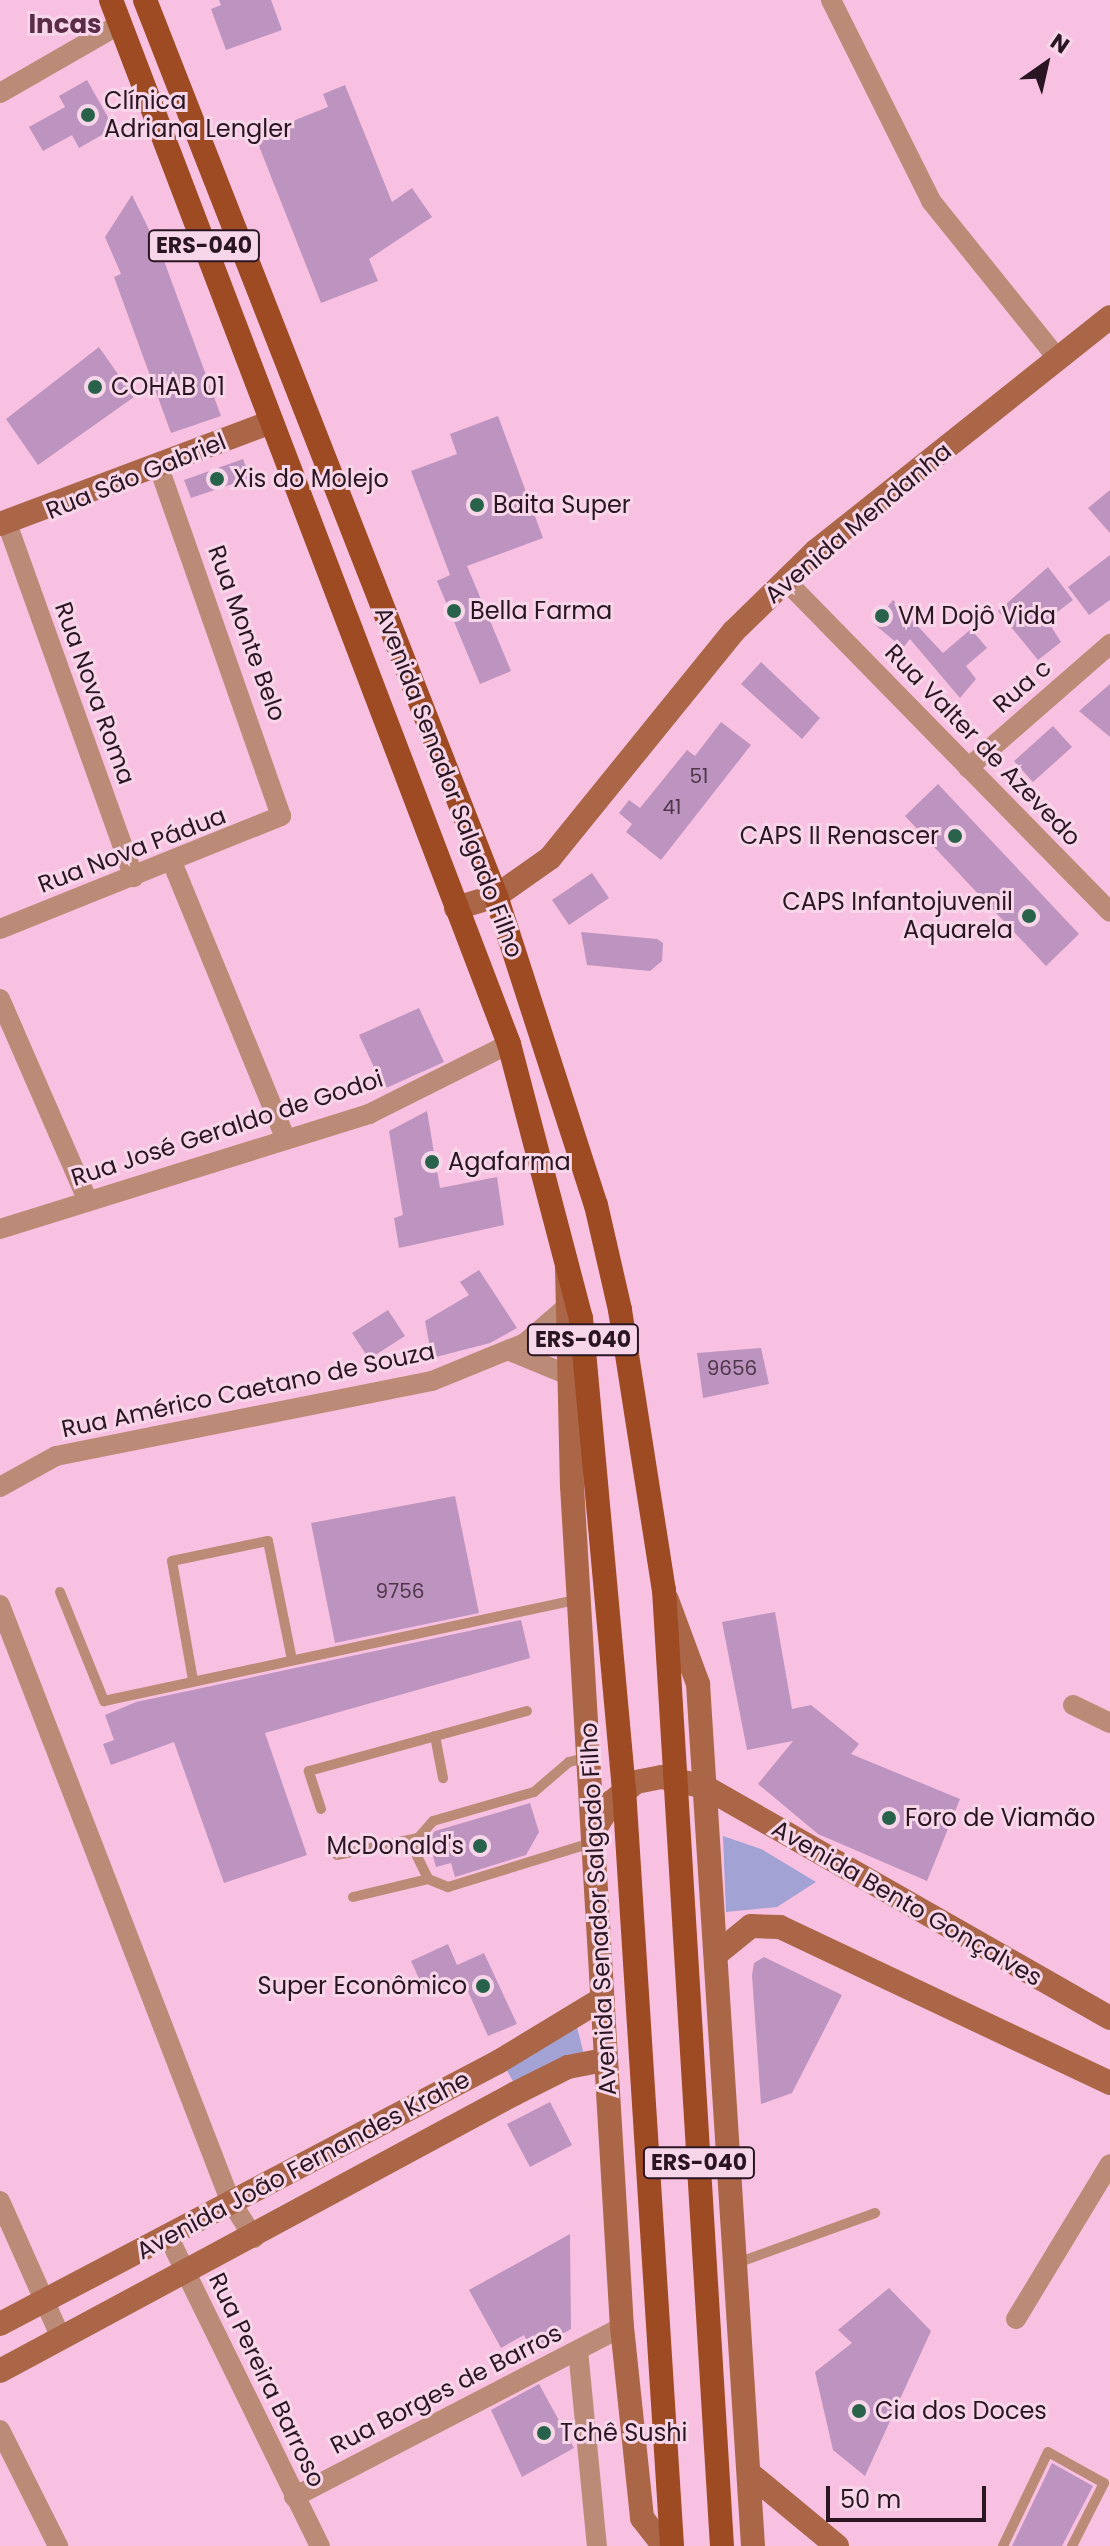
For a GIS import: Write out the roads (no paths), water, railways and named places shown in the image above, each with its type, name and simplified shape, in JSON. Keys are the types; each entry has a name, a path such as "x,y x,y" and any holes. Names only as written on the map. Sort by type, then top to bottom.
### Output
{"main road":[{"name":"Avenida Senador Salgado Filho","path":"111,0 509,1044 567,1263 592,1409 624,1789 672,2546"},
{"name":"Avenida Senador Salgado Filho","path":"145,0 496,896 596,1205 643,1433 664,1590 722,2546"},
{"name":"Avenida Mendanha","path":"456,908 496,896 550,858 734,631 786,581 1110,317"},
{"name":"Rua São Gabriel","path":"4,525 271,422"},
{"name":"Avenida Senador Salgado Filho","path":"567,1263 563,1310 566,1374 622,2327 642,2518 664,2546"},
{"name":"Avenida Senador Salgado Filho","path":"664,1590 698,1684 719,1952 753,2546"},
{"path":"702,1747 743,1810"},
{"path":"593,1837 624,1789 649,1777 676,1779"},
{"name":"Avenida Bento Gonçalves","path":"676,1779 705,1787 1110,2018"},
{"path":"719,1952 751,1926 780,1927 1110,2083"},
{"name":"Avenida João Fernandes Krahe","path":"0,2324 230,2200 498,2062 602,1999"},
{"name":"Avenida João Fernandes Krahe","path":"0,2371 254,2238 514,2094 568,2067 605,2060"},
{"path":"498,2062 514,2094"},
{"path":"750,2474 837,2546"}],"street":[{"path":"831,0 931,201 1058,359"},
{"path":"0,93 120,24"},
{"name":"Rua Monte Belo","path":"159,467 281,816"},
{"name":"Rua Nova Roma","path":"4,525 134,877"},
{"name":"Rua Valter de Azevedo","path":"786,581 1110,912"},
{"name":"Rua c","path":"968,768 1110,644"},
{"name":"Rua Nova Pádua","path":"0,929 281,816"},
{"path":"172,862 286,1140"},
{"path":"0,999 88,1201"},
{"name":"Rua José Geraldo de Godoi","path":"0,1229 369,1114 509,1044"},
{"name":"Rua Américo Caetano de Souza","path":"0,1487 56,1456 432,1381 510,1351 563,1310"},
{"path":"510,1351 566,1374"},
{"path":"0,1605 230,2200 254,2238"},
{"path":"1073,1705 1110,1723"},
{"path":"1016,2319 1110,2164"},
{"path":"0,2201 61,2338"},
{"name":"Rua Pereira Barroso","path":"168,2236 320,2546"},
{"name":"Rua Borges de Barros","path":"294,2497 622,2327"},
{"path":"578,2350 597,2546"},
{"path":"0,2430 58,2546"}],"lane":[{"path":"193,1680 172,1561 268,1541 292,1660"},
{"path":"60,1592 104,1701 579,1599"},
{"path":"321,1809 309,1771 527,1711"},
{"path":"435,1736 443,1778"},
{"path":"337,1855 418,1838 433,1821 534,1792 569,1762 590,1757"},
{"path":"353,1897 428,1879 448,1887 593,1837"},
{"path":"418,1838 417,1856 428,1879"},
{"path":"737,2263 875,2213"},
{"path":"1003,2546 1048,2452 1104,2483 1072,2546"}],"place":[{"name":"Clínica Adriana Lengler","path":"88,115"},
{"name":"COHAB 01","path":"95,387"},
{"name":"Xis do Molejo","path":"217,479"},
{"name":"Baita Super","path":"477,505"},
{"name":"Bella Farma","path":"454,611"},
{"name":"VM Dojô Vida","path":"882,616"},
{"name":"CAPS II Renascer","path":"955,836"},
{"name":"CAPS Infantojuvenil Aquarela","path":"1029,916"},
{"name":"Agafarma","path":"432,1162"},
{"name":"Foro de Viamão","path":"889,1818"},
{"name":"McDonald's","path":"480,1846"},
{"name":"Super Econômico","path":"483,1986"},
{"name":"Cia dos Doces","path":"859,2411"},
{"name":"Tchê Sushi","path":"544,2433"}],"district":[{"name":"Incas","path":"65,25"}]}
